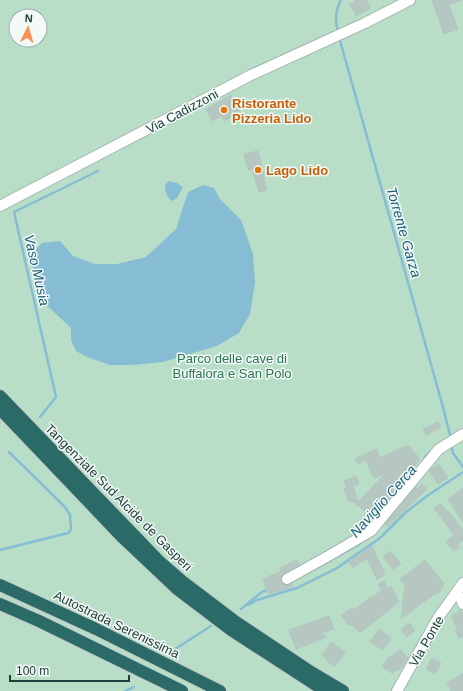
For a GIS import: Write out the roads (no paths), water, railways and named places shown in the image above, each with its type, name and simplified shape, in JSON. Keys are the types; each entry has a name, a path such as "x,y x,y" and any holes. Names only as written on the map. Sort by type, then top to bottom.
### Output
{"highway":[{"name":"Tangenziale Sud Alcide de Gasperi","path":"0,396 134,535 182,581 236,622 310,672 343,691"},
{"name":"Tangenziale Sud Alcide de Gasperi","path":"0,409 123,538 177,589 232,630 325,691"},
{"name":"Autostrada Serenissima","path":"0,585 102,632 220,691"},
{"path":"0,604 74,637 182,691"}],"street":[{"name":"Via Cadizzoni","path":"0,206 251,75 347,32 410,0"},
{"path":"287,579 370,531 440,449 460,436"},
{"name":"Via Ponte","path":"397,691 438,618 463,583"},
{"path":"456,593 460,597 463,604"}],"water":[{"path":"169,181 177,183 183,187 177,198 172,201 167,196 165,185"},
{"path":"203,185 214,188 220,199 241,220 253,254 255,283 250,314 239,333 217,346 163,362 133,365 110,365 87,357 76,351 71,340 71,328 38,297 31,255 42,243 60,241 73,256 95,264 117,264 146,257 176,229 188,192"}],"waterway":[{"name":"Torrente Garza","path":"338,32 336,16 341,0"},
{"name":"Torrente Garza","path":"339,37 451,439"},
{"name":"Vaso Musia","path":"40,417 56,397 14,212 98,171"},
{"name":"Torrente Garza","path":"451,444 453,453 463,467"},
{"name":"Naviglio Cerca","path":"424,461 425,457 431,451"},
{"name":"Vaso Musia","path":"0,550 68,533 71,530 70,515 65,507 9,452"},
{"path":"248,605 257,600 297,588 337,568 380,538 406,512 463,472"},
{"name":"Naviglio Cerca","path":"313,570 358,545 362,541"},
{"name":"Naviglio Cerca","path":"241,609 262,592 268,590"},
{"name":"Naviglio Cerca","path":"172,651 211,626"},
{"name":"Naviglio Cerca","path":"125,691 134,687"}],"place":[{"name":"Ristorante Pizzeria Lido","path":"224,110"},
{"name":"Lago Lido","path":"258,170"}],"park label":[{"name":"Parco delle cave di Buffalora e San Polo","path":"232,366"}]}
